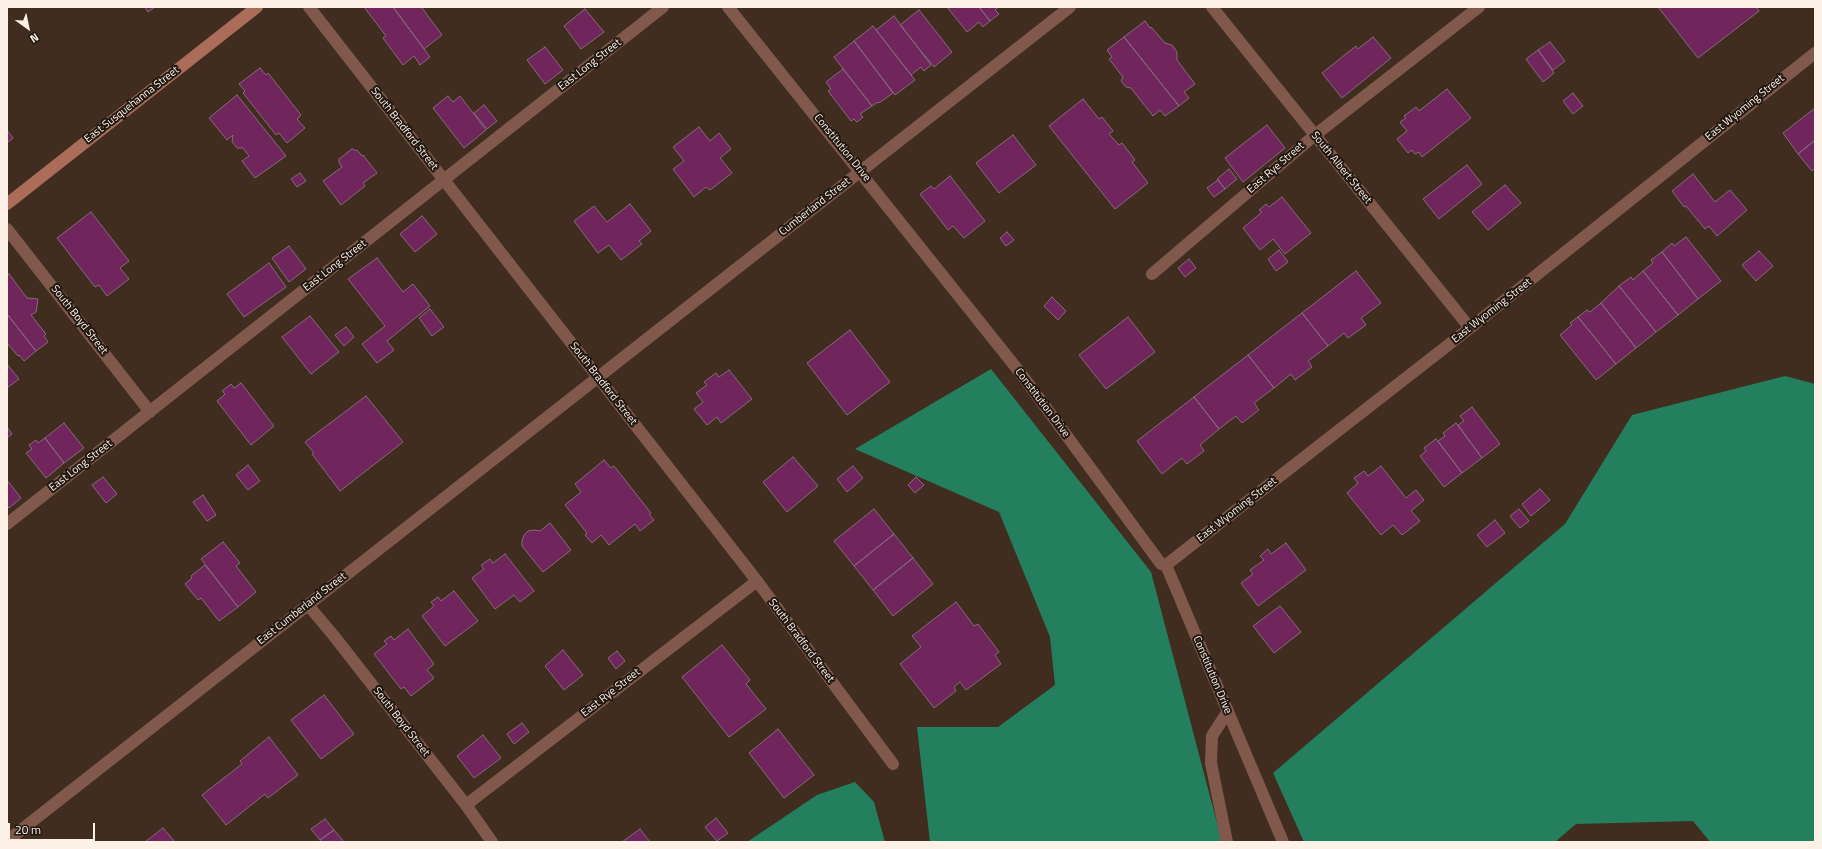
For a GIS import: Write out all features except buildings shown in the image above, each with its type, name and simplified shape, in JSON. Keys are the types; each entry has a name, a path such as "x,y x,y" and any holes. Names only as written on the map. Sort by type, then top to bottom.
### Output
{"main road":[{"name":"East Susquehanna Street","path":"7,204 257,7"}],"street":[{"name":"South Bradford Street","path":"309,7 757,581 893,764"},
{"name":"East Long Street","path":"7,524 663,7"},
{"name":"Constitution Drive","path":"728,7 861,171 1022,375 1161,564 1166,565 1283,842"},
{"name":"Cumberland Street","path":"597,377 1070,7"},
{"name":"South Albert Street","path":"1212,7 1470,328"},
{"name":"East Rye Street","path":"1152,274 1315,135 1479,7"},
{"name":"East Wyoming Street","path":"1166,565 1470,328 1815,52"},
{"name":"South Boyd Street","path":"7,229 150,412"},
{"name":"East Cumberland Street","path":"9,839 597,377"},
{"name":"East Rye Street","path":"466,805 757,581"},
{"name":"South Boyd Street","path":"308,605 466,805 492,842"},
{"path":"1227,842 1211,763 1212,736 1228,711"}],"green space":[{"path":"991,369 1151,572 1222,842 930,842 917,727 998,727 1055,685 1050,637 999,512 855,449"},
{"path":"1785,376 1815,384 1815,842 1710,842 1693,821 1576,824 1555,842 1304,842 1273,773 1565,524 1632,415"},
{"path":"855,782 874,802 885,842 747,842 817,795"}]}
